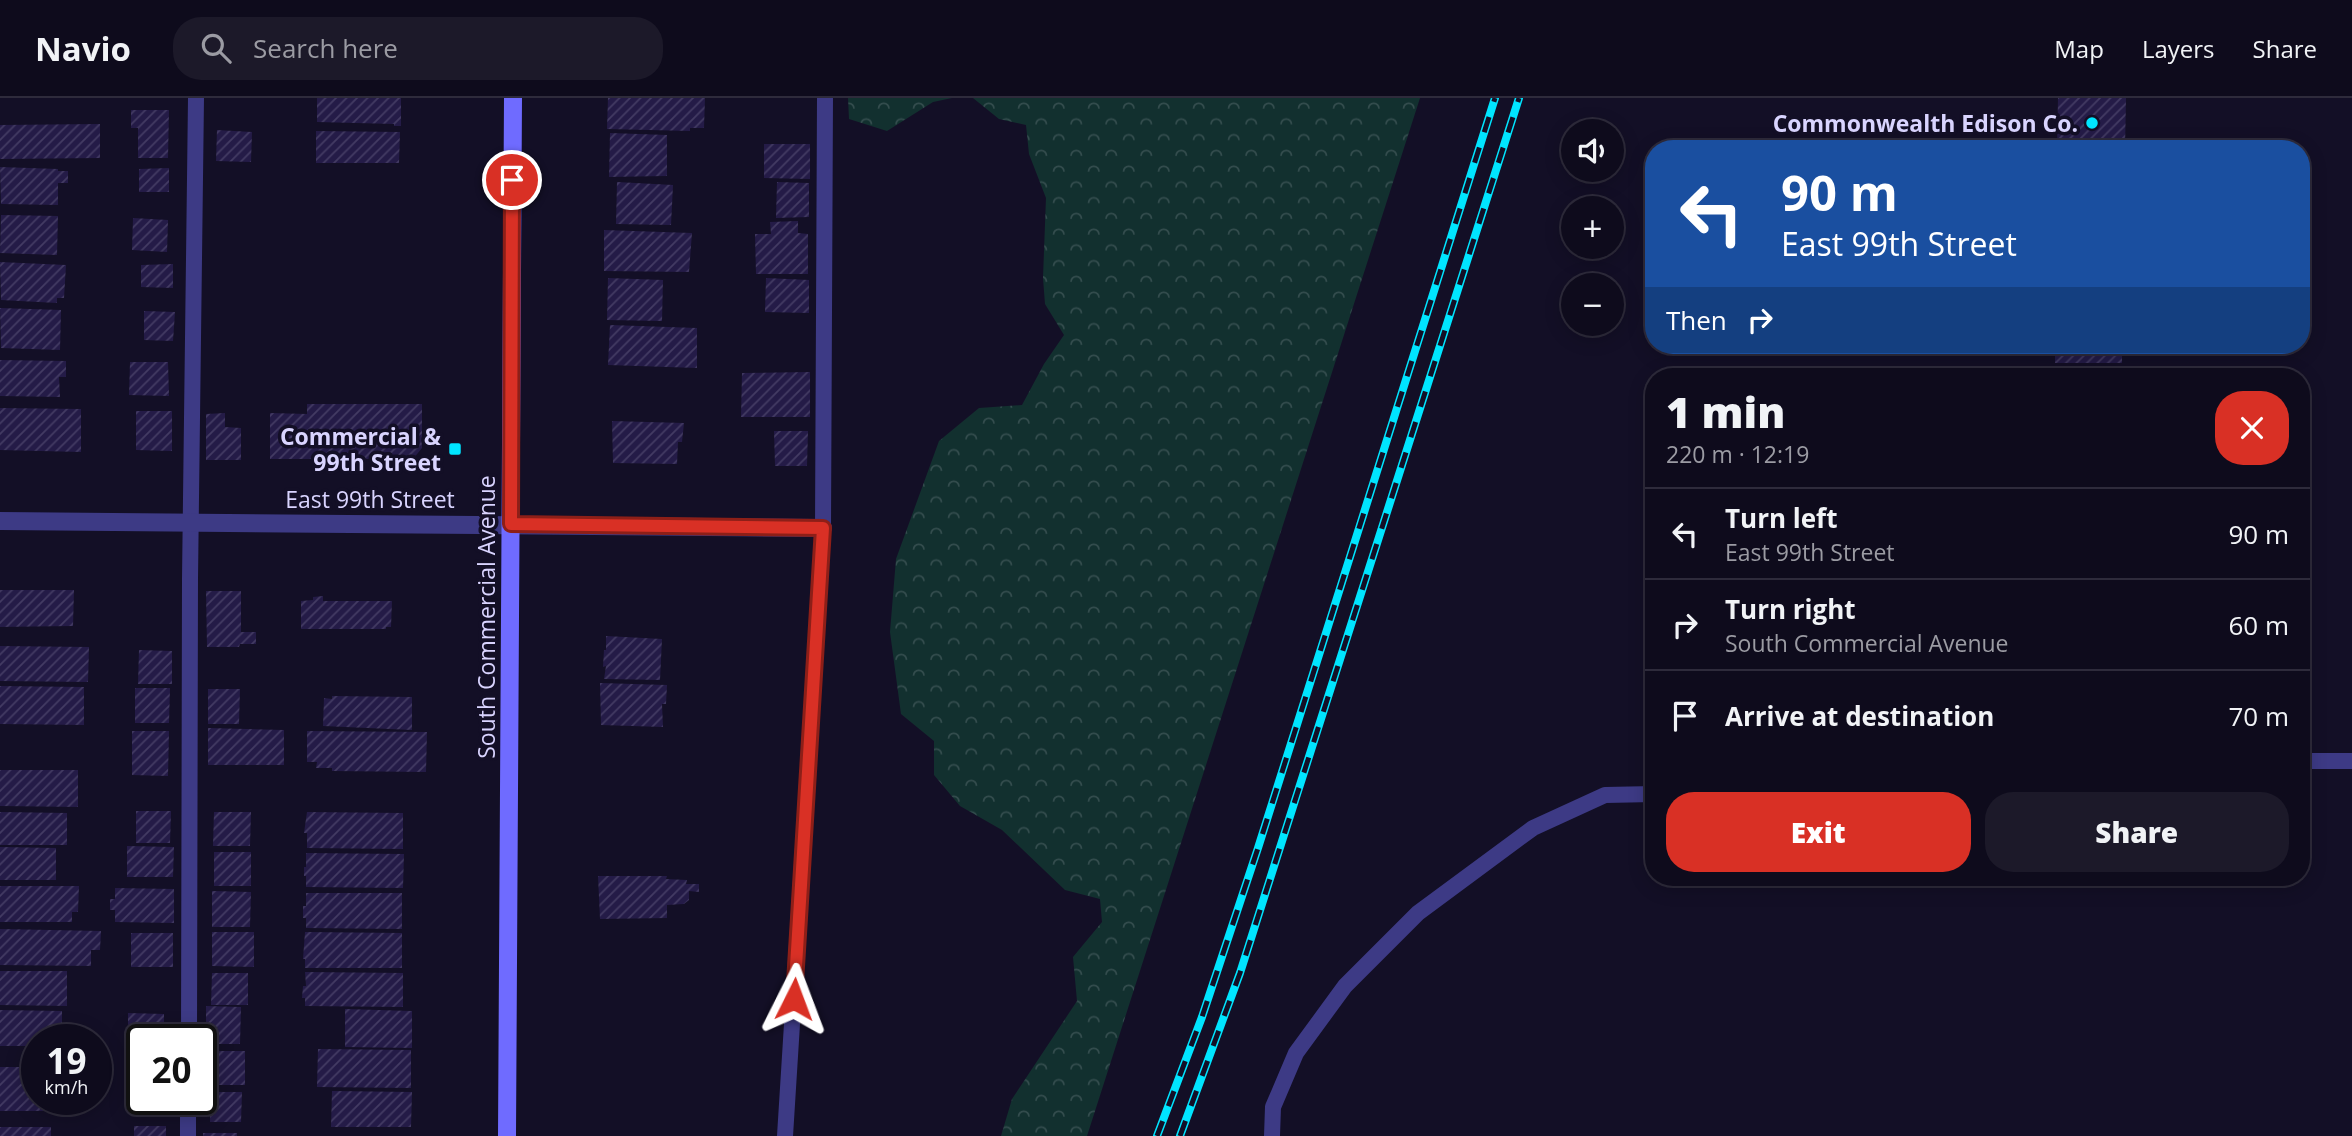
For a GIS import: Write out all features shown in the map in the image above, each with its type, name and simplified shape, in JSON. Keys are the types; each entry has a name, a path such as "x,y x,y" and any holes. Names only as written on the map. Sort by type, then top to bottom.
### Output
{"main road":[{"name":"South Commercial Avenue","path":"507,1136 513,98"}],"street":[{"name":"East 99th Street","path":"0,521 823,528"}],"lane":[{"path":"189,1024 196,98"},
{"path":"785,1136 823,528 825,98"},
{"path":"2310,761 2352,761"},
{"path":"1272,1136 1273,1107 1296,1053 1345,986 1418,913 1533,828 1605,795 1645,794"},
{"path":"188,1115 188,1136"}],"green space":[{"path":"848,98 952,98 933,102 887,131 849,119"},
{"path":"973,98 1420,98 1087,1136 1001,1136 1012,1099 1077,1001 1073,957 1102,922 1100,899 1065,890 1002,830 960,806 934,775 934,741 901,714 890,632 896,559 939,441 979,408 1022,405 1044,364 1064,335 1045,304 1043,278 1046,198 1029,154 1026,125 999,119"}],"building":[{"path":"317,98 401,98 401,126 317,122"},
{"path":"608,98 705,98 704,128 690,128 690,131 607,129"},
{"name":"Commonwealth Edison Co.","path":"2058,98 2126,98 2125,140 2057,140"},
{"path":"131,110 169,110 168,158 138,158 138,128 131,128"},
{"path":"100,124 100,158 0,159 0,125"},
{"path":"217,130 252,132 251,162 216,161"},
{"path":"316,131 400,132 399,163 316,163"},
{"path":"610,133 667,135 667,176 609,177"},
{"path":"764,144 810,144 810,179 764,178"},
{"path":"0,167 68,171 68,183 58,183 58,205 1,204"},
{"path":"169,168 169,192 139,192 139,169"},
{"path":"617,182 673,185 671,225 616,224"},
{"path":"777,182 809,183 809,217 776,218"},
{"path":"1,215 58,216 57,255 0,253"},
{"path":"133,218 168,220 167,252 132,250"},
{"path":"798,221 798,233 808,234 808,274 756,274 755,234 771,234 770,222"},
{"path":"604,230 692,233 689,272 604,271"},
{"path":"0,262 66,265 64,298 57,298 57,303 1,300"},
{"path":"173,264 173,288 141,287 141,265"},
{"path":"608,278 663,280 662,321 607,320"},
{"path":"766,278 809,280 809,313 765,312"},
{"path":"0,308 61,310 60,350 1,348"},
{"path":"144,311 175,312 173,341 144,340"},
{"path":"610,325 697,328 697,368 608,365"},
{"path":"2055,354 2122,354 2122,363 2055,363"},
{"path":"0,360 66,361 66,377 59,377 60,397 0,396"},
{"path":"130,362 168,362 169,396 129,395"},
{"path":"810,372 810,417 741,417 742,373"},
{"path":"307,404 422,404 422,448 413,459 270,459 270,413 307,414"},
{"path":"0,408 81,409 81,452 0,450"},
{"path":"136,411 172,411 172,451 136,450"},
{"path":"225,413 225,427 241,428 241,460 206,460 206,414"},
{"path":"612,421 684,423 682,442 678,442 677,464 613,463"},
{"path":"774,431 808,431 807,466 775,466"},
{"path":"0,590 74,590 73,626 0,627"},
{"path":"206,591 241,591 241,632 256,632 256,644 207,647"},
{"path":"323,596 323,601 392,601 391,627 301,629 301,601"},
{"path":"606,636 662,639 660,680 604,679"},
{"path":"0,646 89,647 88,682 0,681"},
{"path":"139,650 172,651 172,684 138,684"},
{"path":"600,683 667,685 666,704 662,704 663,727 601,725"},
{"path":"0,686 84,687 84,725 0,724"},
{"path":"135,688 170,688 169,723 135,723"},
{"path":"208,689 240,689 239,724 208,724"},
{"path":"332,696 412,697 412,730 323,726 324,698 332,699"},
{"path":"208,728 284,730 284,765 208,765"},
{"path":"132,731 169,731 168,776 132,775"},
{"path":"307,731 427,732 426,772 332,771 332,768 316,768 317,762 307,762"},
{"path":"0,770 78,770 78,807 0,806"},
{"path":"136,811 171,811 170,843 136,843"},
{"path":"0,812 67,813 67,845 0,845"},
{"path":"214,812 251,812 250,846 213,846"},
{"path":"307,812 403,813 403,849 307,848 307,833 304,833"},
{"path":"127,846 174,847 173,877 127,877"},
{"path":"0,847 56,848 56,880 0,880"},
{"path":"214,852 251,852 251,886 214,886"},
{"path":"306,853 404,854 403,888 306,887"},
{"path":"598,876 667,876 666,879 687,880 686,884 699,884 699,892 689,891 689,900 684,904 667,905 667,918 600,919"},
{"path":"0,886 79,886 78,912 72,912 72,922 0,922"},
{"path":"115,888 174,889 174,923 115,922 115,910 110,910 110,899 115,899"},
{"path":"212,891 251,892 250,927 212,927"},
{"path":"306,893 402,893 402,929 306,928 303,906 306,906"},
{"path":"0,929 101,931 100,950 91,950 91,966 0,965"},
{"path":"212,932 254,932 254,967 212,966"},
{"path":"305,932 402,933 402,968 305,968"},
{"path":"131,933 173,933 173,967 131,967"},
{"path":"0,971 67,971 67,1006 0,1005"},
{"path":"305,972 403,973 403,1007 305,1006 305,998 302,998 303,986 306,986"},
{"path":"212,973 248,973 248,1005 211,1005"},
{"path":"206,1006 241,1007 240,1044 217,1044 217,1024 206,1024"},
{"path":"345,1009 412,1011 412,1048 345,1047"},
{"path":"0,1010 62,1011 62,1024 21,1024 21,1046 0,1046"},
{"path":"128,1013 164,1014 164,1024 128,1024"},
{"path":"318,1049 411,1050 411,1088 317,1087"},
{"path":"217,1051 245,1051 245,1085 217,1085"},
{"path":"0,1067 21,1067 21,1111 0,1111"},
{"path":"332,1091 412,1092 411,1127 331,1127"},
{"path":"217,1092 242,1092 241,1122 210,1122 210,1115 217,1115"},
{"path":"134,1126 166,1126 166,1136 134,1136"},
{"path":"0,1127 51,1127 51,1136 0,1136"},
{"path":"203,1133 237,1133 237,1136 203,1136"}],"railway":[{"path":"1157,1136 1202,1017 1258,848 1495,98"},
{"path":"1180,1136 1240,973 1519,98"}],"place":[{"name":"Commonwealth Edison Co.","path":"2092,123"},
{"name":"Commercial & 99th Street","path":"455,449"}],"route":[{"path":"512,180 511,524 823,528 794,999"}]}
